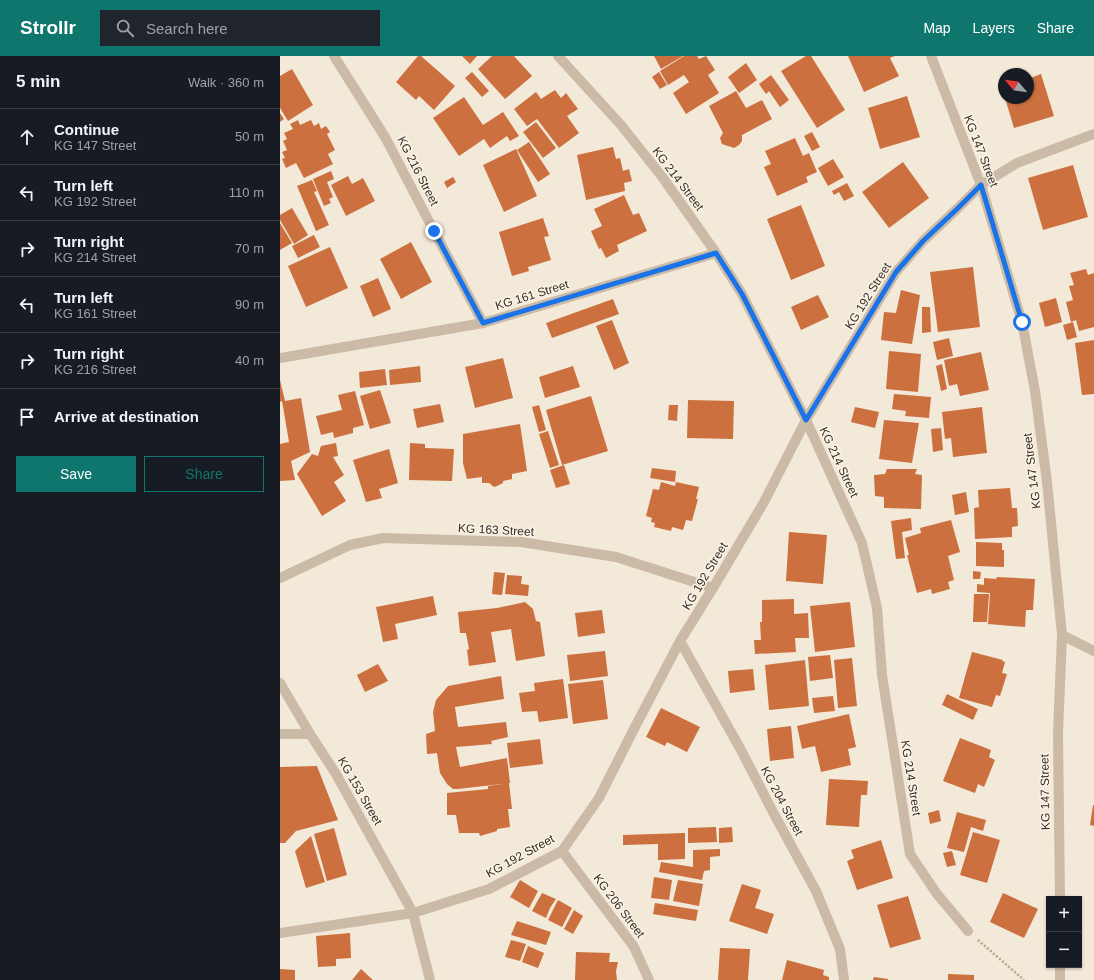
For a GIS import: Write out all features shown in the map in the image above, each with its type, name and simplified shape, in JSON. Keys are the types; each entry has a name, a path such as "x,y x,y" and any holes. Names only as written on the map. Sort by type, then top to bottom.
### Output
{"street":[{"name":"KG 216 Street","path":"334,56 385,137 483,323"},
{"name":"KG 214 Street","path":"558,56 621,125 659,172 716,253 742,294 806,420 862,542 877,608 882,675 910,854 937,894 968,931"},
{"name":"KG 147 Street","path":"930,56 981,185 1022,322 1035,391 1047,482 1062,635 1058,733 1060,896"},
{"name":"KG 192 Street","path":"280,933 413,913 489,889 562,851 599,798 680,641 764,502 806,420 896,272 923,241 981,185 1017,163 1094,134"},
{"name":"KG 161 Street","path":"280,358 483,323 716,253"},
{"name":"KG 163 Street","path":"280,578 350,546 383,538 528,543 616,557 713,588"},
{"path":"1062,635 1094,651"},
{"name":"KG 204 Street","path":"680,641 741,750 816,891 840,950 844,980"},
{"name":"KG 153 Street","path":"280,683 336,774 413,913 430,980"},
{"path":"280,734 310,734"},
{"name":"KG 206 Street","path":"562,851 634,947 649,980"},
{"path":"1060,968 1060,980"}],"path":[{"path":"968,931 1024,980"}],"building":[{"path":"418,56 421,56 455,86 434,110 419,96 416,100 396,82"},
{"path":"462,56 477,56 470,64"},
{"path":"492,56 514,56 532,76 505,99 478,69"},
{"path":"654,56 683,56 661,69"},
{"path":"684,56 697,56 699,59 706,56 715,70 708,75 719,93 686,114 673,93 689,82 684,75 668,85 660,71"},
{"path":"806,56 811,56 845,110 817,128 781,71"},
{"path":"848,56 895,56 890,58 899,76 864,92"},
{"path":"746,63 757,80 739,93 728,77"},
{"path":"292,69 313,105 288,121 280,108 280,76"},
{"path":"472,72 489,91 482,97 465,78"},
{"path":"659,72 667,85 660,89 652,77"},
{"path":"1041,74 1054,116 1014,128 1007,104 1034,104 1034,77"},
{"path":"771,75 789,100 780,107 769,91 766,94 759,84"},
{"path":"555,90 561,98 566,93 578,109 567,116 579,133 559,148 537,119 527,126 514,109 536,92 541,99"},
{"path":"736,91 746,108 762,100 772,119 742,135 742,141 734,148 722,144 720,138 723,133 709,106"},
{"path":"907,96 920,137 880,149 868,108"},
{"path":"464,97 483,125 503,112 519,136 510,141 507,136 490,148 484,139 459,156 433,118"},
{"path":"280,113 284,119 280,122"},
{"path":"298,120 300,125 311,120 314,126 319,123 321,129 326,126 330,132 327,134 335,150 328,154 333,164 304,178 296,163 286,168 282,159 285,158 282,152 287,150 283,141 287,139 284,133 293,129 290,124"},
{"path":"536,122 556,148 543,158 523,132"},
{"path":"812,132 820,147 812,151 804,136"},
{"path":"795,138 803,156 809,153 817,172 806,177 808,182 777,196 764,167 771,164 765,151"},
{"path":"529,142 550,174 538,182 517,150"},
{"path":"613,147 616,159 620,158 623,171 629,169 632,181 624,183 625,191 586,200 577,155"},
{"path":"516,149 537,196 504,212 483,165"},
{"path":"833,159 844,177 828,186 818,168"},
{"path":"903,162 929,198 889,228 862,192"},
{"path":"1073,165 1088,217 1043,230 1028,178"},
{"path":"331,171 334,179 327,182 333,197 329,199 331,203 324,206 313,179"},
{"path":"348,176 352,184 363,178 375,201 346,216 331,185"},
{"path":"453,177 456,182 447,188 444,182"},
{"path":"312,180 317,191 314,192 329,225 316,231 297,186"},
{"path":"847,183 854,196 844,201 839,192 834,195 832,191"},
{"path":"624,195 633,215 639,213 647,231 617,245 619,251 606,258 601,248 599,249 591,231 602,226 594,209"},
{"path":"801,205 825,266 791,280 767,219"},
{"path":"292,208 308,235 294,244 280,220 280,215"},
{"path":"543,218 549,236 544,237 551,260 528,267 529,271 512,276 499,232"},
{"path":"280,223 292,243 280,250"},
{"path":"314,235 320,247 298,258 292,246"},
{"path":"411,242 432,282 401,299 380,259"},
{"path":"330,247 348,288 306,307 288,266"},
{"path":"973,267 980,327 938,332 930,272"},
{"path":"1086,269 1088,275 1094,273 1094,327 1079,331 1076,320 1071,322 1066,302 1073,300 1069,286 1074,285 1070,273"},
{"path":"378,278 391,309 373,317 360,286"},
{"path":"901,290 920,295 912,344 881,340 884,312 896,313"},
{"path":"818,295 829,317 801,330 791,307"},
{"path":"1056,298 1062,322 1045,327 1039,303"},
{"path":"613,299 619,314 552,338 546,323"},
{"path":"922,307 930,307 931,332 922,333"},
{"path":"612,320 629,363 614,370 596,326"},
{"path":"1073,322 1077,337 1067,340 1063,325"},
{"path":"949,338 953,356 937,360 933,342"},
{"path":"1094,340 1094,394 1082,395 1075,343"},
{"path":"889,351 921,354 918,392 886,389"},
{"path":"981,352 989,390 960,396 957,384 949,386 944,360"},
{"path":"503,358 513,398 475,408 465,367"},
{"path":"942,364 947,389 941,391 936,366"},
{"path":"420,366 421,382 390,385 389,370"},
{"path":"573,366 580,387 545,398 539,377"},
{"path":"385,369 387,385 360,388 359,372"},
{"path":"280,380 285,401 301,398 310,452 291,461 295,480 280,481 280,444 289,442 282,401 280,402"},
{"path":"380,390 391,423 370,429 360,396"},
{"path":"355,391 364,425 353,428 353,433 334,438 333,432 321,435 316,416 342,410 338,395"},
{"path":"894,394 931,397 929,418 905,416 906,411 892,409"},
{"path":"591,396 608,451 562,465 546,410"},
{"path":"688,400 734,401 733,439 687,438"},
{"path":"440,404 444,422 417,428 413,409"},
{"path":"539,405 546,430 539,432 532,407"},
{"path":"669,405 678,405 677,421 668,420"},
{"path":"855,407 879,412 875,428 851,422"},
{"path":"982,407 987,453 953,457 951,438 945,439 942,412"},
{"path":"884,420 919,423 912,463 879,459"},
{"path":"520,424 527,471 512,474 512,479 503,481 503,483 494,487 489,483 482,483 482,477 467,479 463,463 463,434"},
{"path":"941,428 943,450 933,452 931,429"},
{"path":"548,431 559,465 550,468 539,434"},
{"path":"336,443 338,456 333,457 344,475 334,482 346,501 322,516 297,474 312,454 318,456 321,446"},
{"path":"410,443 425,444 425,448 454,449 452,481 409,480"},
{"path":"389,449 398,483 379,489 382,498 366,502 353,460"},
{"path":"564,465 570,484 556,488 550,470"},
{"path":"652,468 676,471 675,482 650,478"},
{"path":"887,469 917,469 915,474 922,475 921,509 884,508 884,497 875,496 874,475 885,474"},
{"path":"661,482 675,486 676,482 699,487 696,499 698,499 692,521 686,520 683,530 672,527 671,531 654,527 655,523 651,522 652,518 646,516 653,489 659,490"},
{"path":"1010,488 1012,508 1017,508 1018,526 1012,527 1012,537 975,539 974,508 979,507 978,490"},
{"path":"966,492 969,512 955,515 952,495"},
{"path":"911,518 912,530 902,532 905,558 896,559 891,521"},
{"path":"951,520 960,552 948,556 954,580 948,582 950,589 932,594 931,589 917,593 907,555 909,555 905,538 921,533 920,528"},
{"path":"789,532 827,535 823,584 786,581"},
{"path":"976,542 1002,543 1002,550 1004,550 1004,567 976,566"},
{"path":"973,571 981,572 980,579 973,579"},
{"path":"494,572 505,573 502,595 492,594"},
{"path":"507,575 522,576 521,584 529,585 528,596 505,594"},
{"path":"997,577 1035,579 1033,610 1026,610 1025,627 988,624 990,593 977,592 977,584 984,585 984,578 996,579"},
{"path":"974,594 989,594 987,622 973,622"},
{"path":"433,596 437,615 395,624 398,639 383,642 376,607"},
{"path":"794,599 794,614 808,613 809,638 795,638 796,652 755,654 754,640 761,640 760,622 762,622 762,600"},
{"path":"525,602 533,609 536,621 540,622 545,656 516,661 511,629 491,632 496,662 469,666 467,650 469,649 466,633 460,633 458,612 497,608"},
{"path":"850,602 855,647 815,652 810,606"},
{"path":"602,610 605,633 578,637 575,613"},
{"path":"605,651 608,676 570,681 567,655"},
{"path":"972,652 1003,660 1002,661 1005,662 1002,673 1007,674 1000,696 996,695 992,707 959,698"},
{"path":"830,655 833,678 810,681 808,657"},
{"path":"852,658 857,706 838,708 834,660"},
{"path":"805,660 809,706 769,710 765,665"},
{"path":"378,664 388,681 365,692 357,675"},
{"path":"753,669 755,690 730,693 728,671"},
{"path":"501,676 504,699 455,707 458,727 506,722 508,737 491,741 492,744 456,747 460,767 507,758 510,783 453,789 447,784 440,773 437,753 427,754 426,734 435,731 433,712 436,700 448,686"},
{"path":"563,679 568,718 539,722 537,711 522,712 519,693 535,691 534,683"},
{"path":"603,680 608,719 573,724 568,684"},
{"path":"947,694 978,709 973,720 942,705"},
{"path":"833,696 835,711 814,713 812,698"},
{"path":"661,708 700,727 687,752 667,742 665,746 646,737"},
{"path":"849,714 856,747 848,749 851,765 821,772 815,746 802,749 797,726"},
{"path":"791,726 794,758 770,761 767,729"},
{"path":"960,738 991,750 989,757 995,760 984,787 978,784 975,793 943,781"},
{"path":"540,739 543,764 510,768 507,743"},
{"path":"317,766 338,820 296,831 285,843 280,843 280,767"},
{"path":"829,779 868,781 867,795 861,795 859,827 826,825"},
{"path":"509,783 512,809 508,809 510,827 497,829 497,831 480,836 479,833 459,833 456,815 447,815 447,793 488,789 488,786"},
{"path":"1094,805 1094,826 1090,825"},
{"path":"939,810 941,821 930,824 928,813"},
{"path":"957,812 986,820 983,831 971,827 964,852 947,848"},
{"path":"716,827 717,842 688,843 688,828"},
{"path":"732,827 733,842 719,843 719,828"},
{"path":"334,828 347,875 327,881 314,834"},
{"path":"973,832 1000,840 987,883 960,875"},
{"path":"685,833 685,859 658,860 658,844 623,845 623,835"},
{"path":"311,836 325,882 306,888 295,851"},
{"path":"881,840 893,878 857,890 847,861 854,858 851,850"},
{"path":"720,849 720,856 710,857 710,870 704,871 702,880 659,872 661,862 693,867 693,850"},
{"path":"952,851 956,865 947,867 943,853"},
{"path":"654,877 672,880 669,900 651,898"},
{"path":"520,880 538,891 529,908 510,897"},
{"path":"678,880 703,884 699,906 673,901"},
{"path":"742,884 761,890 755,908 774,914 767,934 729,921"},
{"path":"542,893 556,899 546,918 532,911"},
{"path":"1003,893 1038,909 1024,938 990,922"},
{"path":"908,896 921,939 890,948 877,905"},
{"path":"558,900 572,908 562,927 548,920"},
{"path":"655,903 698,910 696,921 653,914"},
{"path":"574,910 583,916 573,934 564,929"},
{"path":"517,921 551,932 546,945 511,935"},
{"path":"350,933 351,958 336,959 336,966 318,967 316,936"},
{"path":"511,940 526,944 520,961 505,957"},
{"path":"528,946 544,953 538,968 522,962"},
{"path":"720,948 750,949 748,980 718,980"},
{"path":"576,952 610,953 609,962 618,962 616,971 617,980 575,980"},
{"path":"787,960 824,970 823,975 829,977 829,980 782,980"},
{"path":"280,969 295,970 295,980 280,980"},
{"path":"361,969 373,980 352,980"},
{"path":"948,974 974,975 974,980 948,980"},
{"path":"874,977 888,979 888,980 873,980"}],"route":[{"path":"434,231 483,323 716,253 742,294 806,420 896,272 923,241 981,185 1022,322"}]}
